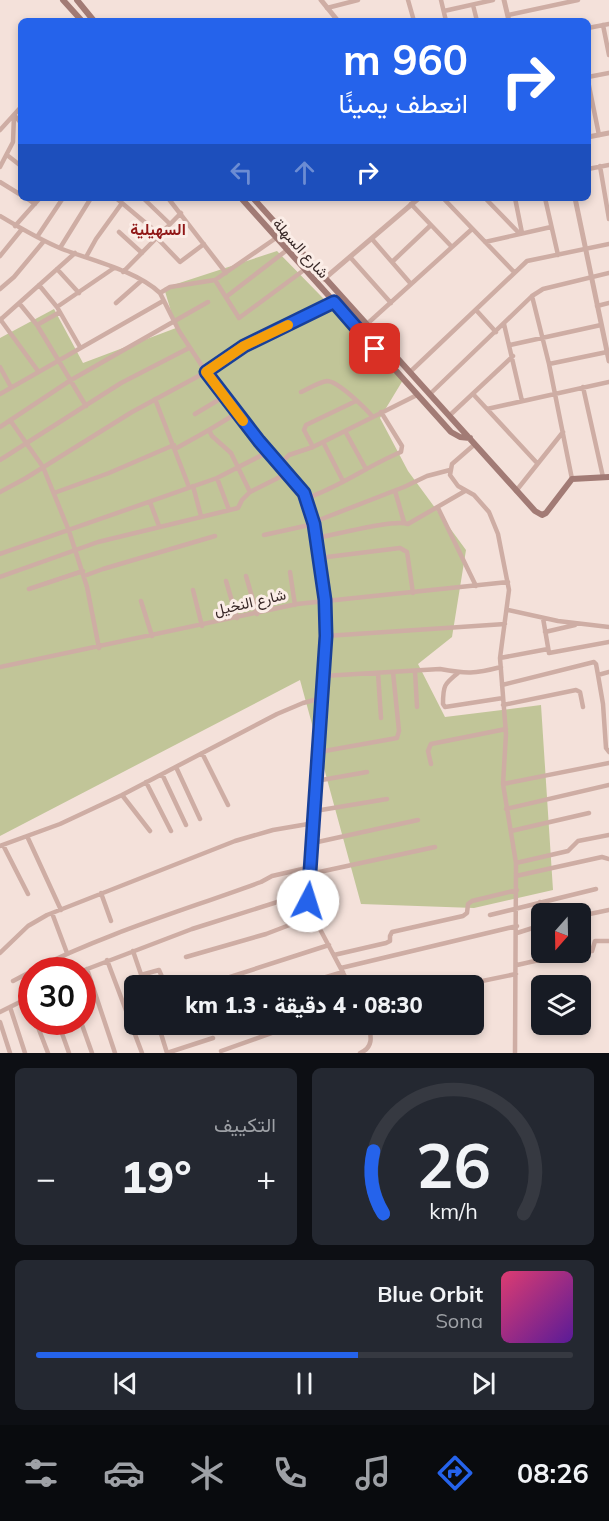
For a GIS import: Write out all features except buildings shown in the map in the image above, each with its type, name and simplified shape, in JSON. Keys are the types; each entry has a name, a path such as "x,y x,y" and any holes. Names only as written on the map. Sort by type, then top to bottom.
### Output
{"main road":[{"path":"63,0 79,18"},
{"path":"80,2 92,18"},
{"name":"شارع السهلة","path":"244,201 451,432 460,437 470,438"},
{"name":"شارع السهلة","path":"256,201 535,512 544,514 549,511 572,479"},
{"path":"572,479 606,477"}],"street":[{"path":"321,0 335,18"},
{"path":"327,8 358,0"},
{"path":"408,0 413,18"},
{"path":"441,0 445,18"},
{"path":"444,11 493,0"},
{"path":"504,0 508,18 566,1 578,0"},
{"path":"535,0 537,9"},
{"path":"473,4 476,18"},
{"path":"591,27 606,24 609,55"},
{"path":"591,78 609,73"},
{"path":"591,109 598,135"},
{"path":"0,130 18,110"},
{"path":"14,115 18,120"},
{"path":"0,167 13,142 14,115"},
{"path":"591,137 609,133"},
{"path":"7,155 18,164"},
{"path":"591,168 609,165"},
{"path":"600,166 606,187 609,216"},
{"path":"0,182 18,193"},
{"path":"30,201 35,204"},
{"path":"15,226 38,201"},
{"path":"37,237 61,201"},
{"path":"60,248 89,201"},
{"path":"120,201 158,236 180,262 204,244"},
{"path":"146,201 170,224"},
{"path":"171,201 226,273"},
{"path":"324,279 415,201"},
{"path":"446,201 514,272"},
{"path":"488,201 521,233"},
{"path":"516,201 521,233"},
{"path":"546,201 558,255"},
{"path":"576,201 609,361"},
{"path":"86,256 122,203"},
{"path":"411,204 452,247"},
{"path":"123,272 181,213"},
{"path":"0,216 44,241 123,272 160,293 189,348 206,372 268,452 296,481 307,498 314,523 325,600 326,636 308,901 313,916 344,975"},
{"path":"392,262 431,225"},
{"path":"485,242 551,227"},
{"path":"367,324 472,229"},
{"path":"0,256 22,230"},
{"path":"119,232 142,253"},
{"path":"160,293 170,287 215,280 276,238"},
{"path":"372,239 411,284"},
{"path":"0,289 14,277 44,241"},
{"path":"410,372 527,261 609,244"},
{"path":"226,297 287,250"},
{"path":"38,371 0,319 75,253"},
{"path":"350,257 391,303"},
{"path":"38,326 114,268"},
{"path":"57,269 79,293"},
{"path":"215,280 240,318 304,270"},
{"path":"430,394 532,296 543,289 609,273"},
{"path":"116,303 141,281"},
{"path":"39,285 58,310 80,347"},
{"path":"532,296 564,432 572,479"},
{"path":"0,394 164,301"},
{"path":"0,418 2,426 71,380 208,302"},
{"path":"0,492 112,423 206,372 244,346 334,302"},
{"path":"19,303 38,326 86,406"},
{"path":"597,306 609,303"},
{"path":"476,310 496,332"},
{"path":"504,324 522,401"},
{"path":"510,345 602,325"},
{"path":"0,460 121,383 189,348"},
{"path":"549,364 607,352"},
{"path":"449,416 513,356"},
{"path":"0,367 10,387"},
{"path":"301,393 328,381 333,382 372,417"},
{"path":"487,409 609,382"},
{"path":"582,387 606,477"},
{"path":"473,394 537,463"},
{"path":"280,464 289,455 314,447 417,395"},
{"path":"195,414 225,396"},
{"path":"155,399 201,516"},
{"path":"314,447 304,430 306,425 356,401"},
{"path":"307,498 326,491 401,452 403,448 381,412"},
{"path":"54,493 174,447 237,413"},
{"path":"10,420 43,467 69,531 83,574 99,648"},
{"path":"209,430 212,436 231,453 240,476 250,492"},
{"path":"345,431 366,469"},
{"path":"516,490 564,432"},
{"path":"323,442 343,481"},
{"path":"475,444 452,464 450,470 452,480 474,495 495,522 508,582 508,610 501,658 502,698 506,729 502,784 516,863 515,1053"},
{"path":"0,554 217,478 268,452"},
{"path":"264,535 314,523 427,476 450,470"},
{"path":"0,577 75,550 159,526 238,508 250,492 288,473"},
{"path":"217,478 228,510"},
{"path":"395,491 404,522"},
{"path":"316,538 404,522 408,524 465,491"},
{"path":"150,502 159,526"},
{"path":"438,508 476,586"},
{"path":"29,589 215,536"},
{"path":"319,558 405,549 413,593"},
{"path":"290,572 295,604"},
{"path":"246,576 257,614"},
{"path":"226,581 237,618"},
{"name":"شارع النخيل","path":"0,667 99,648 295,604 508,582"},
{"path":"193,590 202,626"},
{"path":"141,601 152,636"},
{"path":"508,610 578,624 609,627"},
{"path":"543,618 548,649"},
{"path":"326,636 505,624"},
{"path":"546,632 578,624"},
{"path":"501,658 548,649 549,652 609,642"},
{"path":"502,686 594,662 608,736 606,748 609,752"},
{"path":"323,676 440,669 458,673 480,672 501,667"},
{"path":"415,671 417,706"},
{"path":"319,752 397,738 399,730 393,672"},
{"path":"598,675 609,672"},
{"path":"378,673 381,718"},
{"path":"458,673 446,682 442,704 445,707 502,698"},
{"path":"503,705 576,690 580,692 583,707"},
{"path":"28,894 1,846 60,824 122,795 277,714 322,698"},
{"path":"432,764 428,752 431,744 506,729"},
{"path":"202,753 228,806"},
{"path":"502,784 609,763"},
{"path":"176,766 201,819"},
{"path":"316,781 367,772"},
{"path":"162,774 186,825"},
{"path":"146,782 171,831"},
{"path":"506,809 609,785"},
{"path":"122,795 150,831"},
{"path":"315,811 387,800"},
{"path":"511,831 590,813"},
{"path":"313,843 418,820"},
{"path":"0,953 28,926 52,913 245,838 314,823"},
{"path":"516,863 568,851 578,841 609,835"},
{"path":"27,836 61,910"},
{"path":"310,874 435,847"},
{"path":"516,876 602,857 609,859"},
{"path":"59,957 272,876 311,867"},
{"path":"490,915 596,889"},
{"path":"334,955 386,943 390,941 392,932 463,916 467,913 468,904 472,901 517,890"},
{"path":"96,965 192,929 309,892"},
{"path":"101,893 111,921"},
{"path":"591,914 609,910"},
{"path":"52,913 67,953"},
{"path":"186,957 266,934 313,916"},
{"path":"328,975 517,926"},
{"path":"517,933 531,929"},
{"path":"591,951 595,941 609,941"},
{"path":"236,975 329,945"},
{"path":"133,951 141,975 159,970 161,975"},
{"path":"107,960 142,1053"},
{"path":"517,965 531,962"},
{"path":"484,981 516,974"},
{"path":"13,981 18,978"},
{"path":"96,1000 115,1053"},
{"path":"0,1012 18,1004"},
{"path":"10,1008 25,1053"},
{"path":"0,1022 10,1053"},
{"path":"41,1035 48,1053"},
{"path":"63,1035 69,1053"},
{"path":"86,1035 92,1053"},
{"path":"162,1035 167,1053 213,1038"},
{"path":"221,1051 266,1035"},
{"path":"360,1053 371,1045 371,1035"}],"green space":[{"path":"277,251 403,380 380,418 408,471 466,550 452,637 418,664 445,717 541,705 553,890 474,908 361,904 300,680 0,836 0,338 54,309 83,363 176,328 164,288"}],"slow traffic":[{"path":"243,421 206,372 244,346 288,325"}],"district":[{"name":"السهيلية","path":"158,229"}],"route":[{"path":"308,901 326,636 325,600 314,524 310,505 296,481 259,441 206,372 244,346 334,302 375,349"}]}
